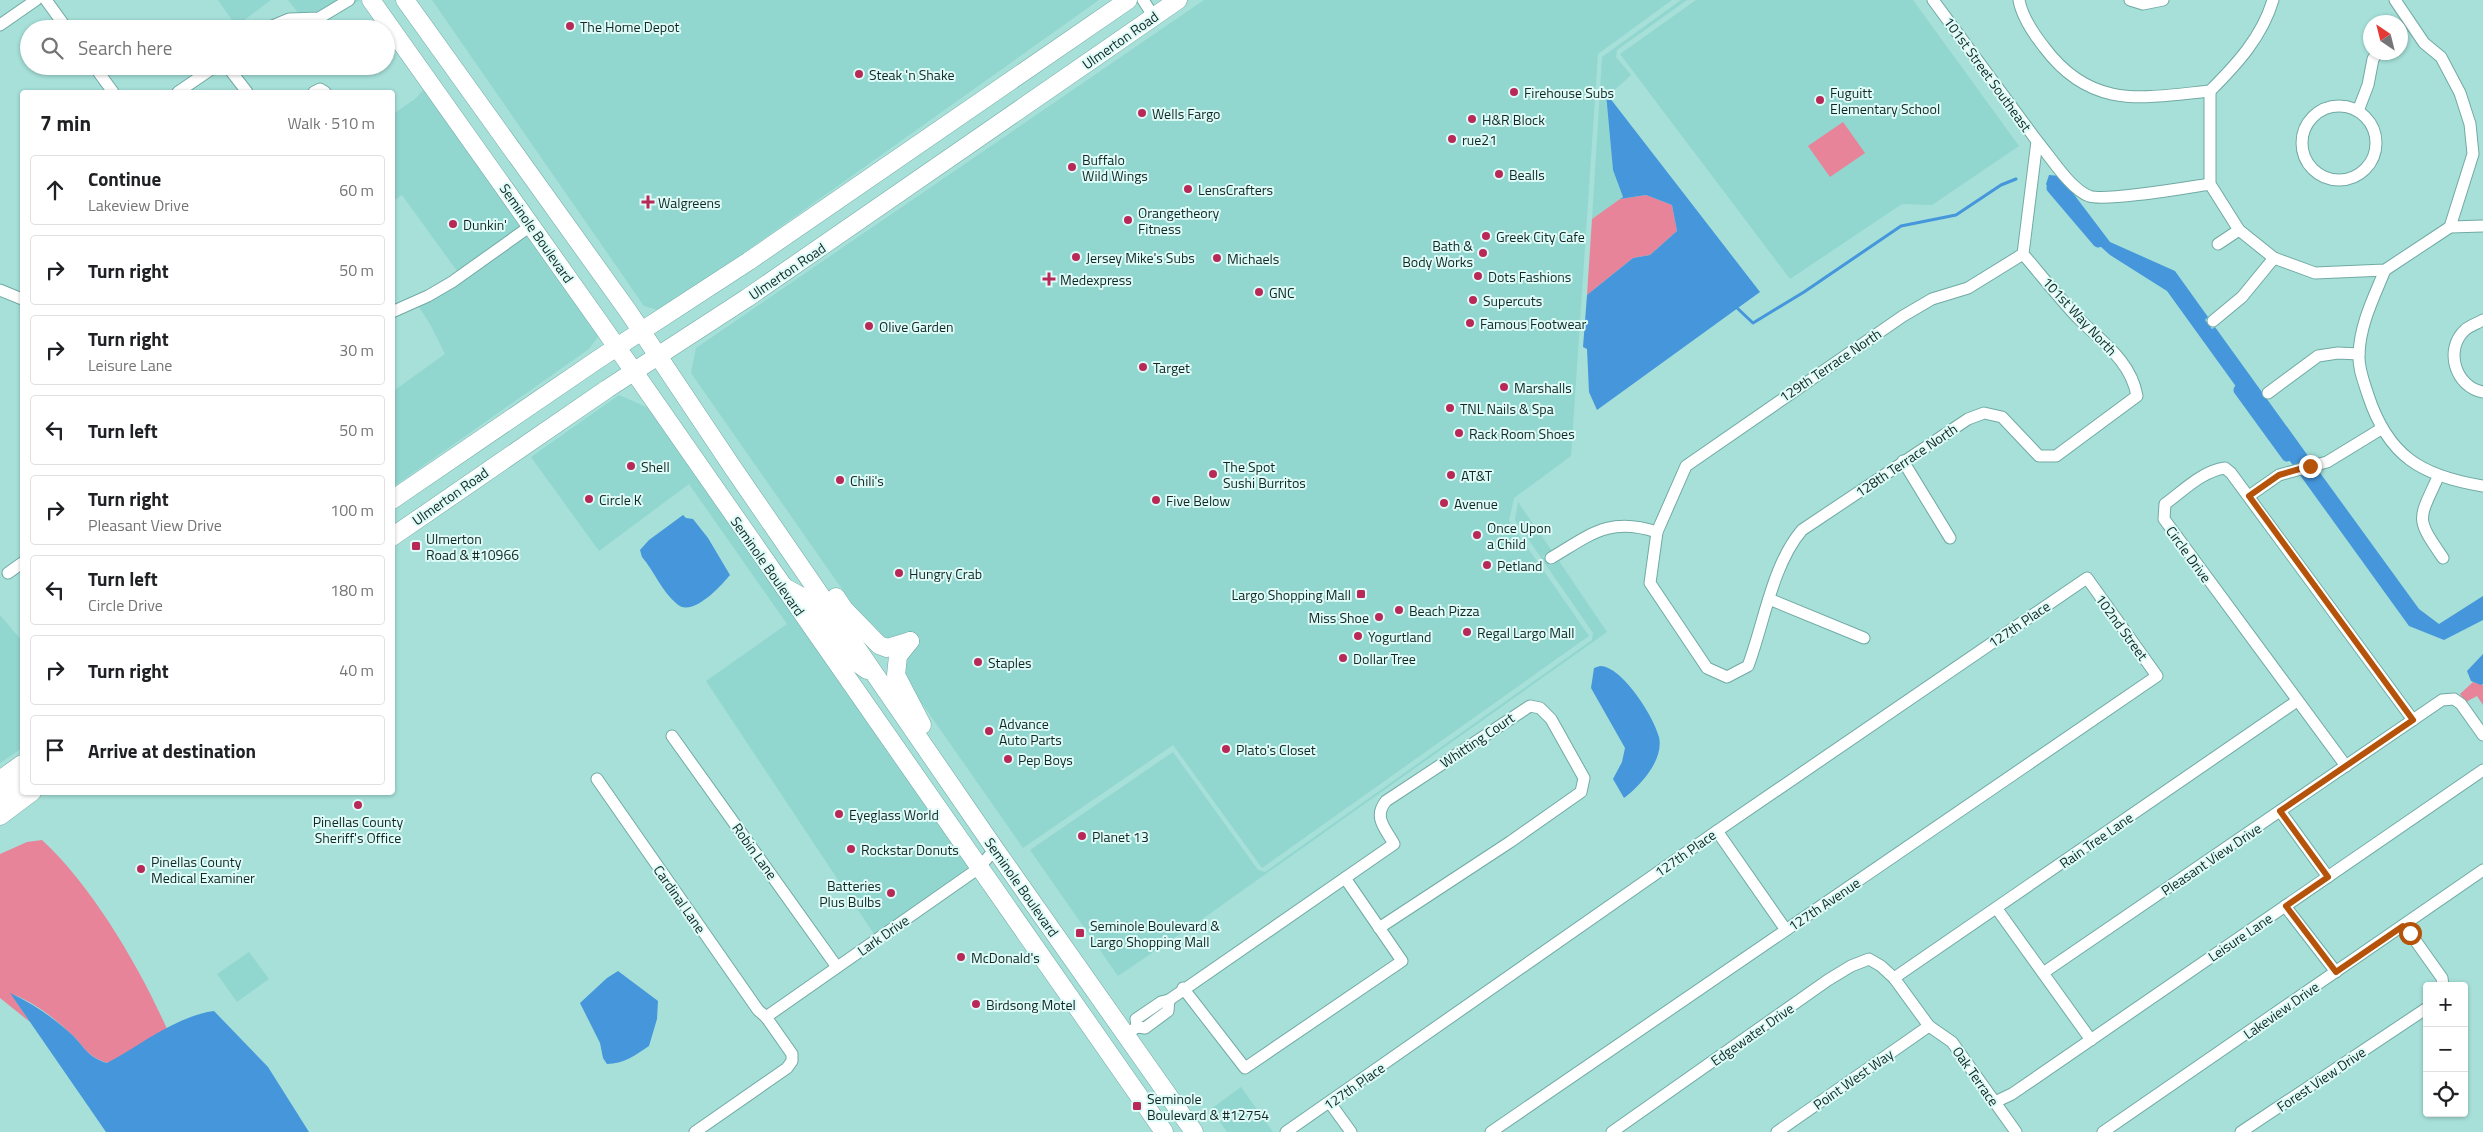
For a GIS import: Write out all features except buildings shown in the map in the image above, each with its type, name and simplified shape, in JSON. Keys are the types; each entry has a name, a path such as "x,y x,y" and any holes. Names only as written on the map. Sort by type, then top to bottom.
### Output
{"main road":[{"name":"Seminole Boulevard","path":"371,0 385,20"},
{"name":"Seminole Boulevard","path":"405,0 642,331 772,525 995,849 1131,1030 1194,1132"},
{"name":"Ulmerton Road","path":"395,498 616,347 749,261 1128,0"},
{"name":"Ulmerton Road","path":"395,534 633,372 747,298 1175,1"},
{"name":"Seminole Boulevard","path":"395,34 532,226 1164,1132"},
{"path":"772,525 832,591 844,609 872,640 886,648 910,641 898,656 896,675 958,794"},
{"path":"782,586 806,599 850,658 878,677"},
{"path":"0,780 20,765"},
{"path":"0,800 20,785"},
{"path":"0,816 28,795"}],"street":[{"path":"0,25 36,0"},
{"path":"46,0 60,20"},
{"path":"287,20 320,18 349,0"},
{"path":"1143,0 1154,17"},
{"name":"101st Street Southeast","path":"1934,0 2037,141 2023,254"},
{"path":"2019,0 2032,31 2052,58 2075,78 2102,92 2133,98 2210,91 2254,43 2268,18 2273,0"},
{"path":"2130,0 2143,4 2163,0"},
{"path":"2395,0 2401,15"},
{"path":"2408,28 2441,58 2460,93 2478,156 2450,227"},
{"path":"2358,111 2368,85 2373,60"},
{"path":"101,75 112,90"},
{"path":"181,90 203,75"},
{"path":"234,75 245,90"},
{"path":"2210,91 2210,184 2239,230 2274,258 2315,273 2385,270 2450,227 2483,226"},
{"path":"2343,106 2358,111 2369,121 2375,135 2375,150 2369,164 2357,175 2342,180 2327,178 2314,170 2305,158 2302,142 2305,128 2314,115 2328,107 2343,106"},
{"path":"2037,141 2077,189 2090,197 2127,195 2210,184"},
{"path":"395,311 428,296 452,282 532,226"},
{"path":"2218,244 2239,230"},
{"name":"101st Way North","path":"2023,254 2078,318 2115,351 2135,381"},
{"name":"129th Terrace North","path":"1727,676 1707,668 1650,583 1657,532 1686,466 1903,316 1932,299 1968,288 2023,254"},
{"path":"2213,321 2242,297 2274,258"},
{"path":"2385,270 2365,319 2359,354 2360,370 2381,429 2419,467 2438,477 2483,486"},
{"path":"0,290 20,298"},
{"path":"2483,320 2465,330 2455,347 2454,364 2462,381 2477,391 2483,392"},
{"path":"2268,393 2318,356 2338,353 2359,354"},
{"name":"128th Terrace North","path":"1727,676 1748,666 1769,599 1791,543 1802,530 1968,419 1984,413 2002,417 2039,456 2056,456 2137,396 2135,381"},
{"path":"2249,496 2279,475 2326,462 2381,429"},
{"path":"1903,461 1950,538"},
{"name":"Circle Drive","path":"2346,766 2164,519 2165,504 2199,478 2216,469 2225,468 2231,473 2413,720"},
{"path":"2438,477 2422,513 2423,530 2443,558"},
{"path":"1551,558 1604,528 1624,527 1657,532"},
{"path":"8,573 20,564"},
{"name":"102nd Street","path":"2087,578 2157,676"},
{"name":"127th Place","path":"1286,1132 1717,831 2087,578"},
{"path":"1769,599 1864,638"},
{"name":"127th Avenue","path":"1491,1132 2157,676"},
{"name":"Pleasant View Drive","path":"2044,973 2442,700 2454,699 2461,704 2483,735"},
{"name":"Rain Tree Lane","path":"1894,978 2297,702"},
{"name":"Whitting Court","path":"1131,1030 1136,1019 1156,1005 1169,1000 1394,844 1379,819 1380,809 1386,801 1530,706 1540,708 1551,719 1584,778 1581,792 1510,842 1379,928"},
{"name":"Robin Lane","path":"672,736 838,967"},
{"name":"Leisure Lane","path":"1995,1102 2012,1094 2483,770"},
{"name":"Cardinal Lane","path":"597,779 758,1010 766,1017 792,1054 792,1061 787,1068 695,1132"},
{"path":"2280,811 2328,877"},
{"path":"1717,831 1786,930"},
{"name":"Lark Drive","path":"766,1017 979,868 995,849"},
{"name":"Lakeview Drive","path":"2103,1132 2483,870"},
{"path":"1184,988 1245,1068 1402,961 1345,878"},
{"path":"2286,906 2336,972"},
{"path":"1997,909 2091,1040"},
{"path":"2403,926 2442,978 2442,982"},
{"name":"Edgewater Drive","path":"1612,1132 1851,966 1868,959 1894,978"},
{"name":"Oak Terrace","path":"1894,978 1929,1026 1952,1042 2016,1132"},
{"name":"Whitting Court","path":"1163,1015 1168,1011 1169,1000"},
{"path":"1131,1030 1145,1028 1163,1015 1156,1005"},
{"name":"Forest View Drive","path":"2241,1132 2423,1011"},
{"name":"Point West Way","path":"1777,1132 1929,1026"},
{"path":"1330,1103 1351,1132"}],"shaded area":[{"path":"218,0 271,0 244,20 232,20"},
{"path":"288,0 360,0 326,20 304,20"},
{"path":"432,0 1099,0 662,311 644,306"},
{"path":"1204,0 1672,0 1598,54 1571,456 1514,498 1509,521 1589,636 1262,868 1173,745 1023,848 691,373 696,348"},
{"path":"1681,0 1687,0 1617,50 1616,57 1631,75 1608,96 1607,94 1613,170 1623,197 1592,219 1602,57"},
{"name":"Fuguitt Elementary School","path":"1696,0 1913,0 2019,146 1932,205 1902,204 1790,279 1620,54"},
{"path":"425,88 522,225 457,271 402,195 395,200 395,113 415,99"},
{"path":"1843,122 1865,153 1830,177 1808,146"},
{"path":"1646,195 1672,205 1677,231 1650,255 1633,258 1587,295 1592,219 1620,199"},
{"path":"529,235 600,334 589,349 395,486 395,390 445,354 419,307 455,287"},
{"path":"619,395 653,410 865,713 969,867 874,934 706,681 787,624 689,484 599,551 531,457"},
{"path":"1518,502 1552,551 1543,556 1550,566 1559,561 1607,632 1208,915 1118,976 1030,850 1173,752 1258,870 1265,872 1592,640 1593,633 1515,520"},
{"path":"0,615 20,639 20,749 0,763"},
{"path":"2473,682 2483,685 2483,705 2477,696 2466,702 2460,694"},
{"path":"42,840 79,880 113,928 143,979 167,1029 108,1063 90,1054 62,1026 34,1005 11,994 30,1022 0,998 0,854 27,842"},
{"path":"249,952 269,979 237,1002 217,974"},
{"path":"1241,1087 1273,1132 1227,1132 1211,1109"}],"water":[{"path":"1606,93 1760,292 1597,410 1589,392 1587,349 1583,347 1587,295 1633,258 1650,255 1677,231 1672,205 1646,195 1620,199 1623,197 1613,170"},
{"path":"2049,175 2060,176 2110,242 2175,271 2208,317 2205,320 2212,329 2215,327 2311,460 2303,462 2307,473 2318,470 2419,609 2439,624 2483,596 2483,620 2444,640 2409,626 2167,291 2110,255 2100,246 2066,200 2050,193 2046,184"},
{"path":"683,515 686,518 693,519 708,538 730,575 706,599 690,607 683,607 677,604 667,594 642,557 640,550 649,540"},
{"path":"2483,654 2483,684 2481,685 2471,681 2467,671"},
{"path":"1600,666 1609,668 1627,683 1651,717 1659,737 1660,746 1655,763 1644,779 1624,798 1613,779 1622,762 1625,748 1591,688 1594,668"},
{"path":"618,971 658,1001 657,1019 649,1046 624,1061 607,1064 603,1058 600,1043 580,1003 607,978"},
{"path":"10,993 48,1015 69,1032 90,1054 107,1063 172,1025 200,1014 214,1011 268,1067 309,1132 106,1132"}],"waterway":[{"path":"1735,306 1753,323 1804,292 1901,226 1956,215 2001,185 2016,179"},
{"path":"2052,188 2098,242"},
{"path":"2239,390 2287,456"}],"place":[{"name":"The Home Depot","path":"570,26"},
{"name":"Steak 'n Shake","path":"859,74"},
{"name":"Firehouse Subs","path":"1514,92"},
{"name":"Fuguitt Elementary School","path":"1820,100"},
{"name":"Wells Fargo","path":"1142,113"},
{"name":"H&R Block","path":"1472,119"},
{"name":"rue21","path":"1452,139"},
{"name":"Buffalo Wild Wings","path":"1072,167"},
{"name":"Bealls","path":"1499,174"},
{"name":"LensCrafters","path":"1188,189"},
{"name":"Walgreens","path":"648,202"},
{"name":"Orangetheory Fitness","path":"1128,220"},
{"name":"Dunkin'","path":"453,224"},
{"name":"Greek City Cafe","path":"1486,236"},
{"name":"Bath & Body Works","path":"1483,253"},
{"name":"Jersey Mike's Subs","path":"1076,257"},
{"name":"Michaels","path":"1217,258"},
{"name":"Dots Fashions","path":"1478,276"},
{"name":"Medexpress","path":"1049,279"},
{"name":"GNC","path":"1259,292"},
{"name":"Supercuts","path":"1473,300"},
{"name":"Famous Footwear","path":"1470,323"},
{"name":"Olive Garden","path":"869,326"},
{"name":"Target","path":"1143,367"},
{"name":"Marshalls","path":"1504,387"},
{"name":"TNL Nails & Spa","path":"1450,408"},
{"name":"Rack Room Shoes","path":"1459,433"},
{"name":"Shell","path":"631,466"},
{"name":"The Spot Sushi Burritos","path":"1213,474"},
{"name":"AT&T","path":"1451,475"},
{"name":"Chili's","path":"840,480"},
{"name":"Circle K","path":"589,499"},
{"name":"Five Below","path":"1156,500"},
{"name":"Avenue","path":"1444,503"},
{"name":"Once Upon a Child","path":"1477,535"},
{"name":"Ulmerton Road & #10966","path":"416,546"},
{"name":"Petland","path":"1487,565"},
{"name":"Hungry Crab","path":"899,573"},
{"name":"Largo Shopping Mall","path":"1361,594"},
{"name":"Beach Pizza","path":"1399,610"},
{"name":"Miss Shoe","path":"1379,617"},
{"name":"Regal Largo Mall","path":"1467,632"},
{"name":"Yogurtland","path":"1358,636"},
{"name":"Dollar Tree","path":"1343,658"},
{"name":"Staples","path":"978,662"},
{"name":"Advance Auto Parts","path":"989,731"},
{"name":"Plato's Closet","path":"1226,749"},
{"name":"Pep Boys","path":"1008,759"},
{"name":"Pinellas County Sheriff's Office","path":"358,805"},
{"name":"Eyeglass World","path":"839,814"},
{"name":"Planet 13","path":"1082,836"},
{"name":"Rockstar Donuts","path":"851,849"},
{"name":"Pinellas County Medical Examiner","path":"141,869"},
{"name":"Batteries Plus Bulbs","path":"891,893"},
{"name":"Seminole Boulevard & Largo Shopping Mall","path":"1080,933"},
{"name":"McDonald's","path":"961,957"},
{"name":"Birdsong Motel","path":"976,1004"},
{"name":"Seminole Boulevard & #12754","path":"1137,1106"}],"route":[{"path":"2310,466 2279,475 2249,496 2413,720 2280,811 2328,877 2286,906 2336,972 2403,926 2410,933"}]}
